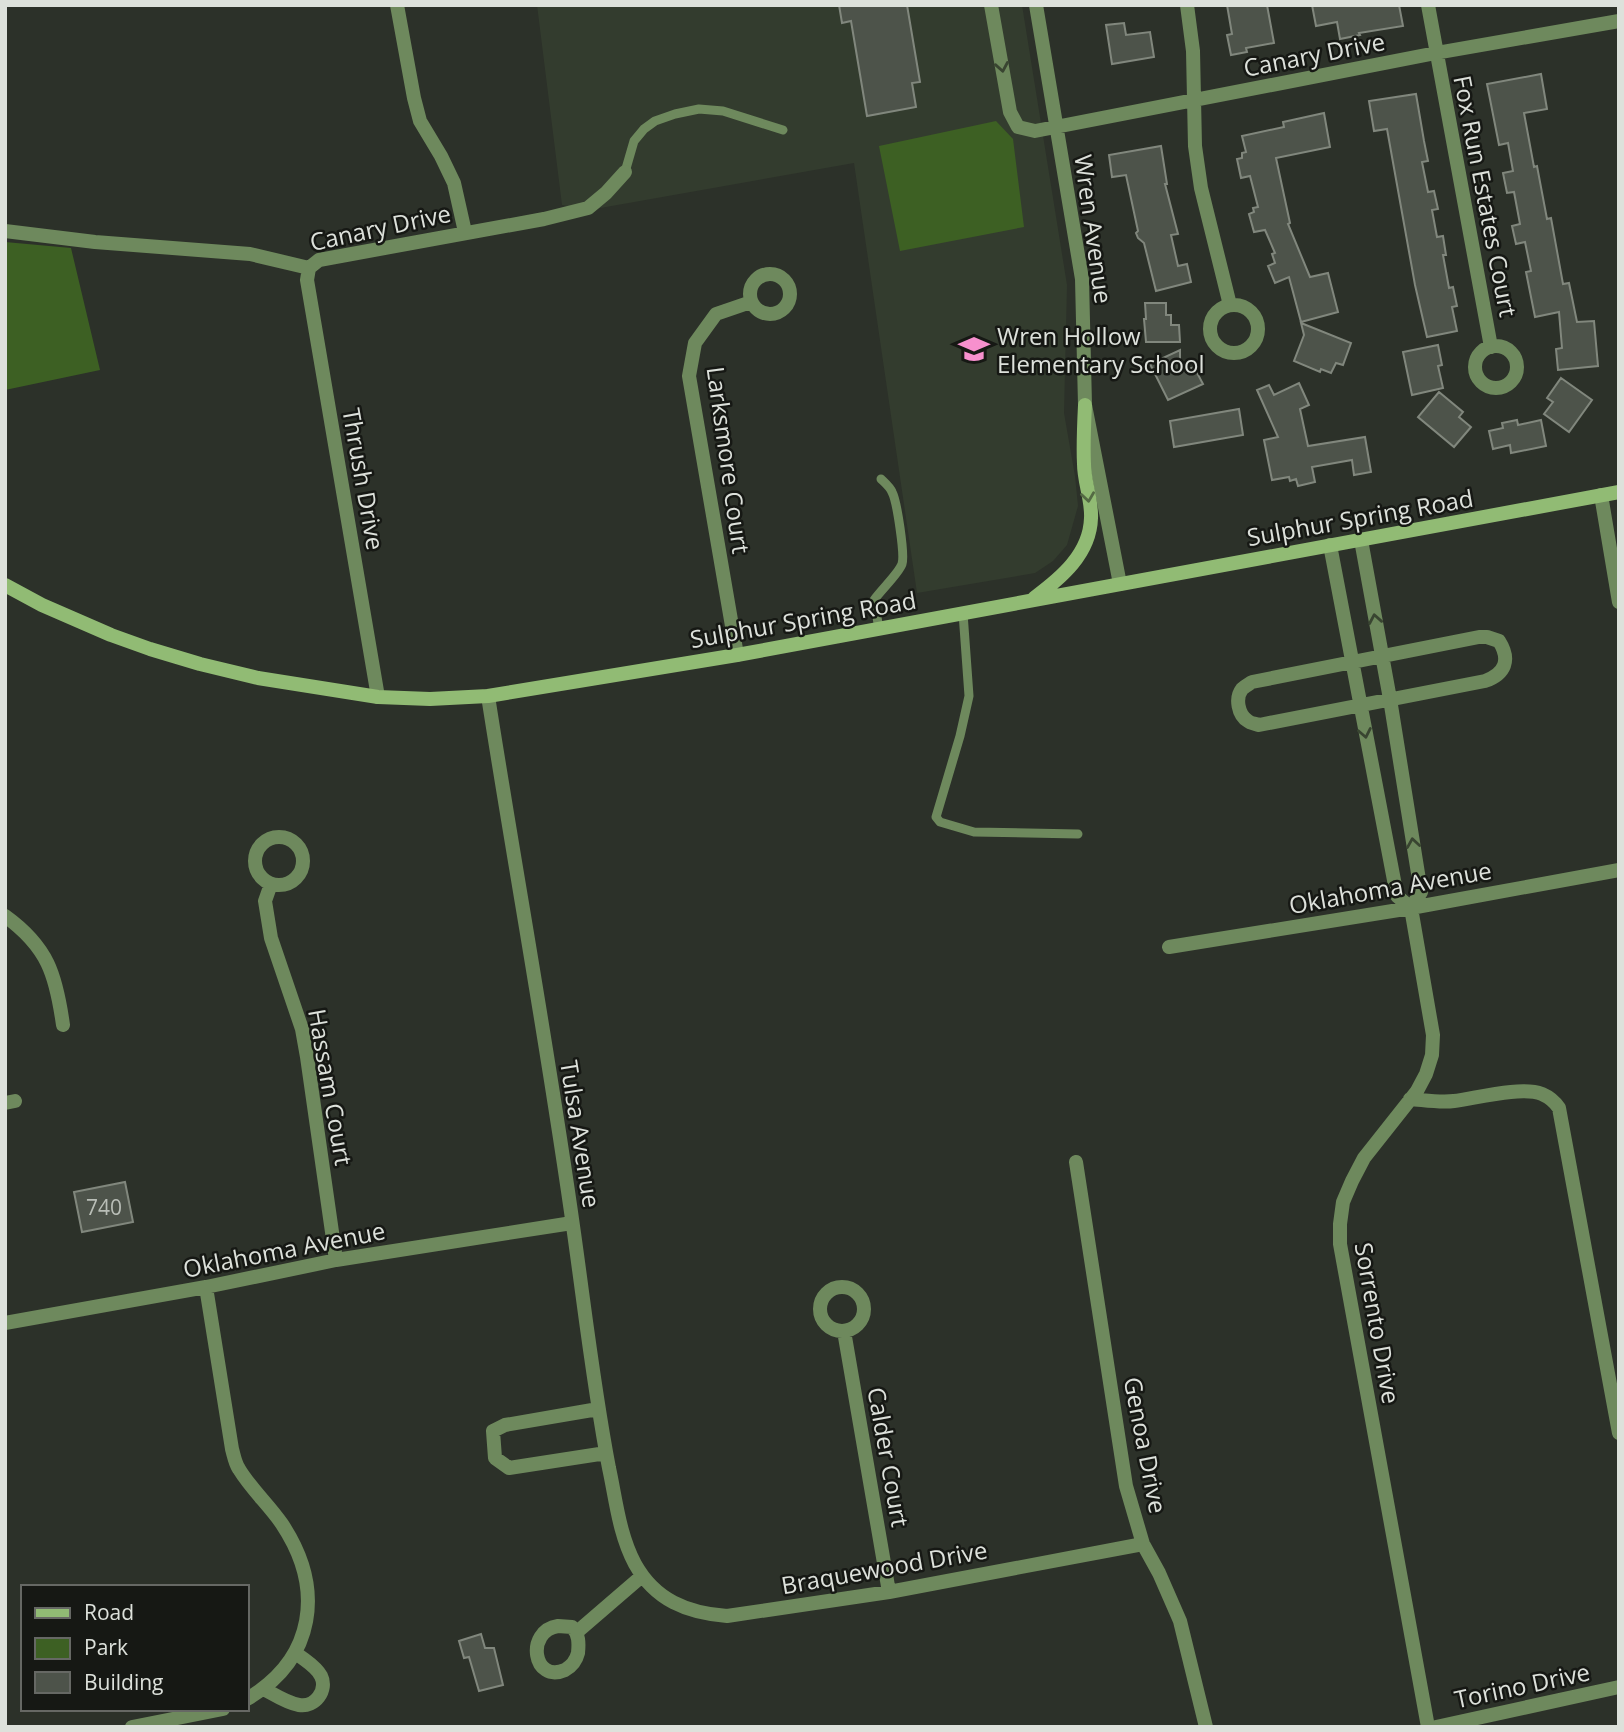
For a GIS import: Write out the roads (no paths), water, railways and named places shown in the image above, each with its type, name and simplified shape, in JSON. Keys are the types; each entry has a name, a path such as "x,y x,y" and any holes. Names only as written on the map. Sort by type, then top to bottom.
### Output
{"main road":[{"path":"1029,601 1058,581 1073,564 1088,535 1091,516 1084,466 1085,405"},
{"name":"Sulphur Spring Road","path":"5,585 86,625 150,649 258,678 378,697 488,696 737,656 1619,492"}],"street":[{"path":"397,5 420,121 454,183 465,232"},
{"name":"Canary Drive","path":"991,5 1010,112 1018,127 1035,131 1619,21"},
{"name":"Wren Avenue","path":"1036,5 1082,279 1085,405 1120,584"},
{"path":"1188,5 1193,51 1195,146 1200,188 1230,305"},
{"name":"Fox Run Estates Court","path":"1428,5 1491,346"},
{"name":"Canary Drive","path":"5,231 95,242 250,254 309,268 319,260 544,219 588,208 625,172"},
{"name":"Thrush Drive","path":"309,268 307,280 378,697"},
{"name":"Larksmore Court","path":"737,656 689,376 695,343 716,314 751,302"},
{"path":"1601,495 1619,603"},
{"name":"Sorrento Drive","path":"1360,540 1391,699 1421,892 1411,908"},
{"name":"Sorrento Drive","path":"1330,545 1396,896 1411,908 1433,1035 1432,1055 1426,1074 1417,1091 1364,1158 1343,1202 1340,1224 1340,1244 1428,1727"},
{"path":"1487,637 1499,641 1504,653 1503,668 1496,677 1485,681 1259,725 1249,722 1241,715 1238,697 1241,690 1252,682 1382,655 1487,637"},
{"name":"Tulsa Avenue","path":"488,696 572,1223 598,1409 622,1534 642,1576"},
{"name":"Oklahoma Avenue","path":"1169,947 1411,908 1619,870"},
{"name":"Hassam Court","path":"271,884 265,901 271,938 302,1029 336,1261"},
{"path":"5,916 23,929 39,948 51,969 63,1025"},
{"path":"1410,1100 1451,1102 1531,1092 1542,1094 1554,1101 1559,1108 1619,1433"},
{"name":"Genoa Drive","path":"1076,1162 1126,1486 1143,1544 1180,1621 1206,1727"},
{"name":"Oklahoma Avenue","path":"5,1323 336,1261 572,1223"},
{"path":"206,1287 237,1467 284,1526 300,1558 308,1588 307,1616 296,1653 283,1672 264,1689 248,1698"},
{"name":"Calder Court","path":"844,1331 889,1591"},
{"path":"598,1409 505,1425 493,1431 495,1458 509,1468 607,1454"},
{"name":"Braquewood Drive","path":"642,1576 666,1599 707,1615 727,1616 889,1591 1143,1544"},
{"path":"577,1632 642,1576"},
{"path":"264,1689 296,1705 312,1704 317,1699 323,1686 320,1675 296,1653"},
{"name":"Torino Drive","path":"1436,1727 1619,1687"},
{"path":"132,1727 213,1711"}],"lane":[{"path":"625,172 635,141 644,128 675,114 699,109 723,111 783,130"},
{"path":"879,629 874,600 903,563 903,549 892,492 881,479"},
{"path":"963,613 969,696 936,817 940,822 974,832 1078,834"}],"place":[{"name":"Wren Hollow Elementary School","path":"974,349"}]}
